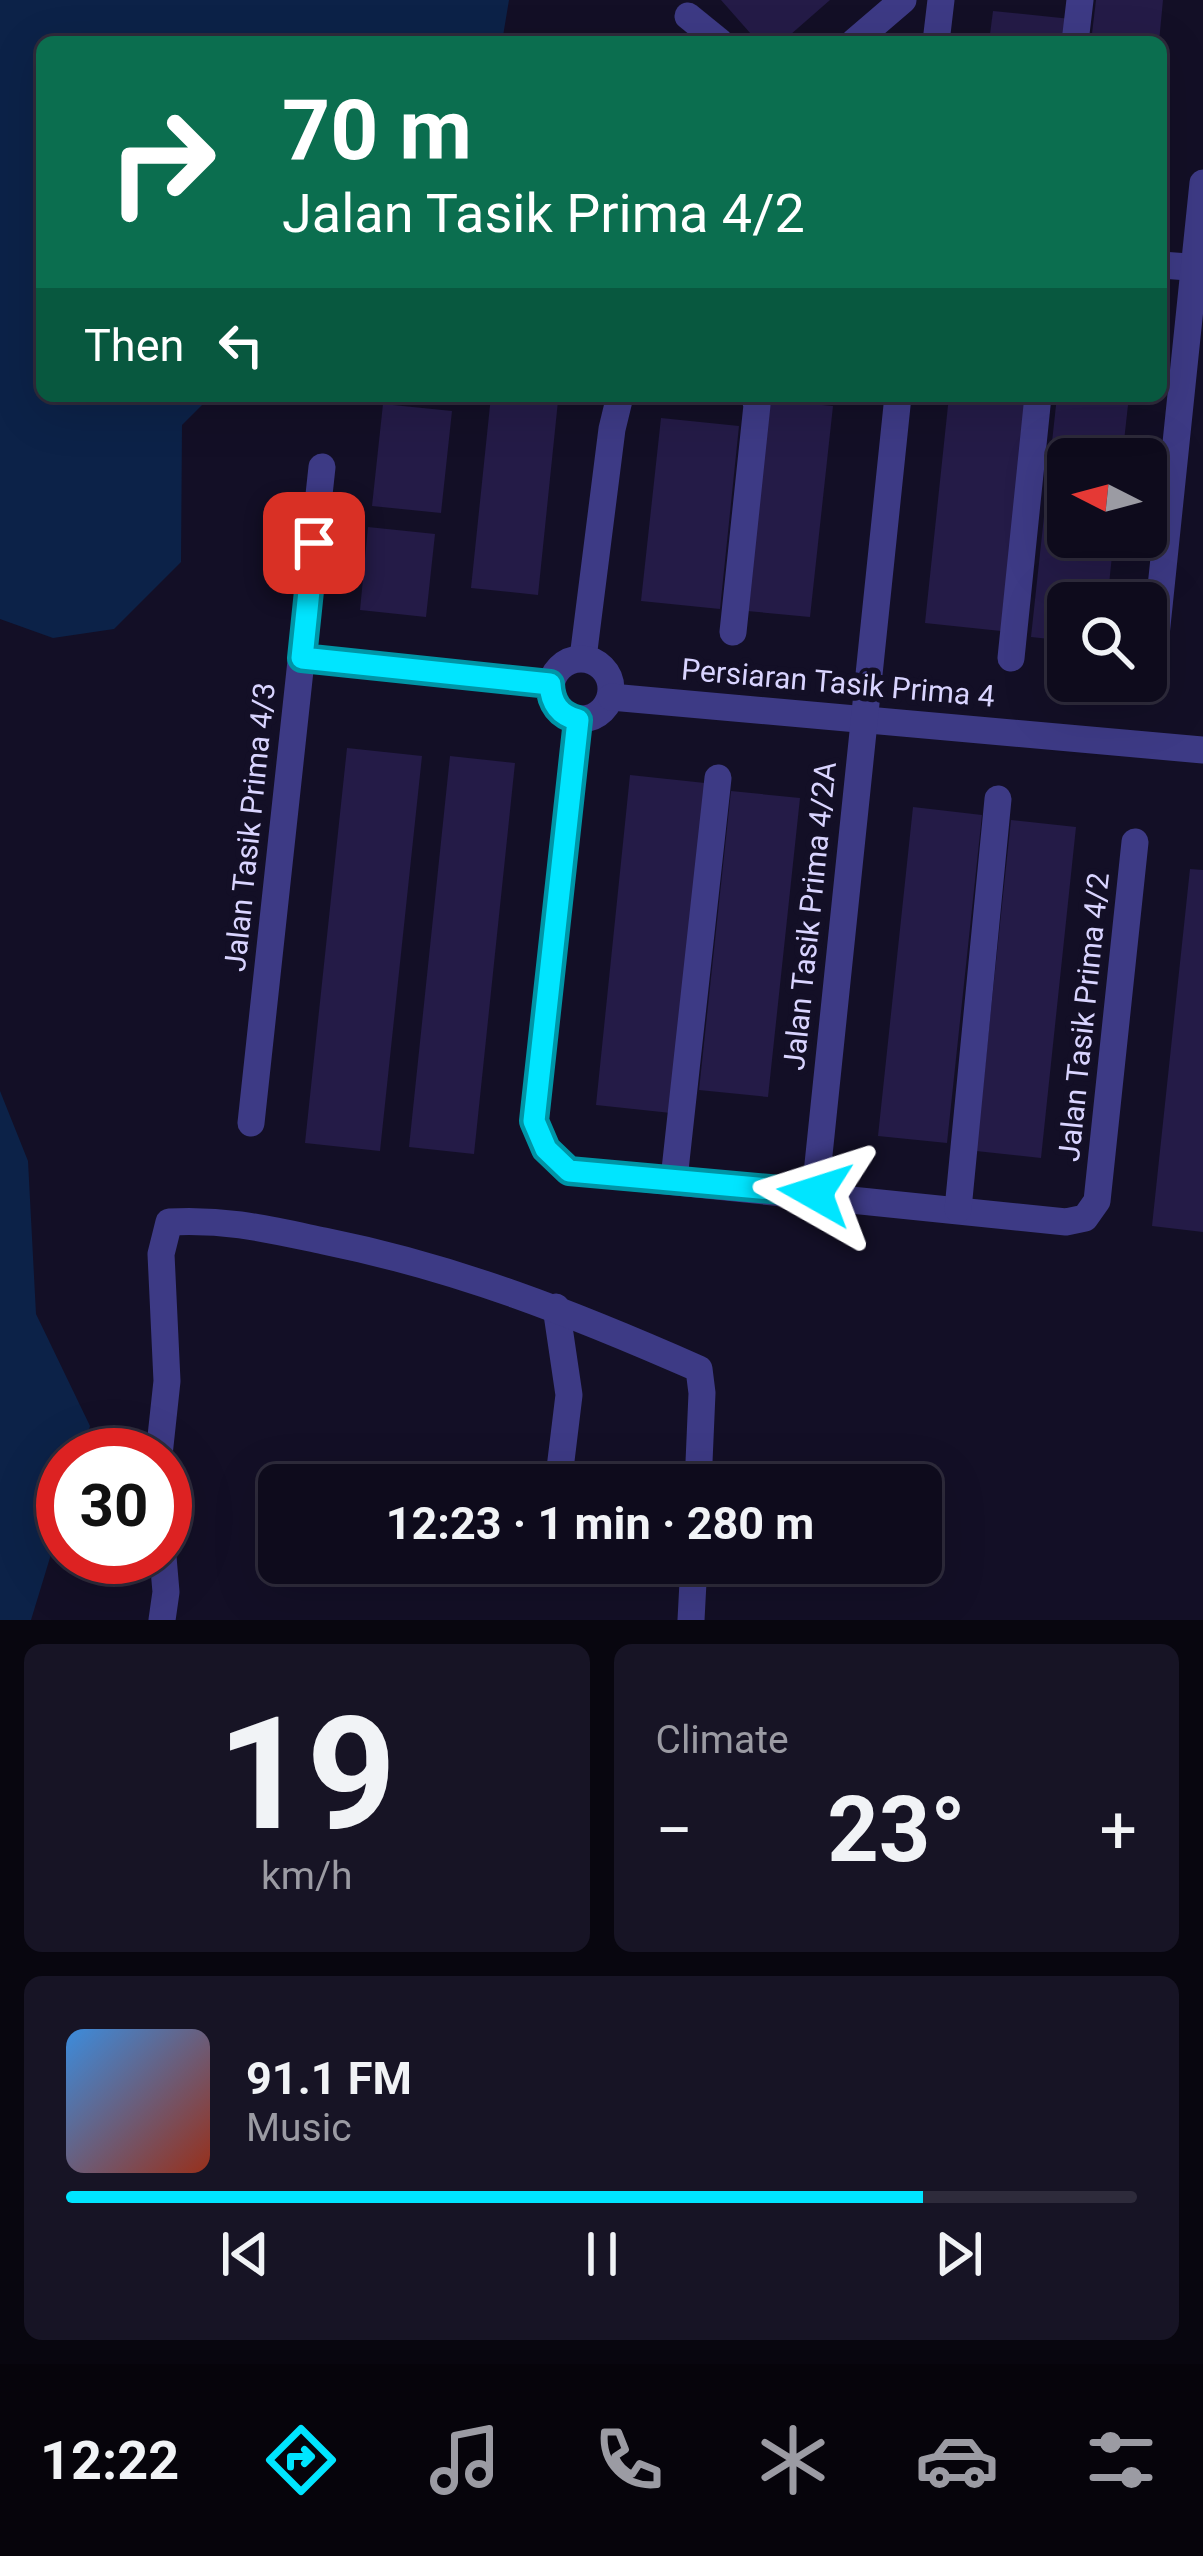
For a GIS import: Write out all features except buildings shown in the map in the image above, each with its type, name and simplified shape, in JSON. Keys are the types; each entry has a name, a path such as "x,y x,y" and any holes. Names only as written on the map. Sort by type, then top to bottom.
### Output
{"street":[{"path":"861,36 903,0"},
{"path":"937,36 940,0"},
{"path":"1076,36 1080,0"},
{"path":"688,16 713,36"},
{"path":"1162,582 1199,268 1203,184"},
{"path":"1167,265 1199,268"},
{"path":"584,658 618,402"},
{"path":"733,632 756,402"},
{"name":"Jalan Tasik Prima 4/2A","path":"815,1193 897,402"},
{"path":"1011,658 1037,402"},
{"name":"Jalan Tasik Prima 4/3","path":"251,1124 322,467"},
{"path":"302,658 550,684"},
{"path":"584,658 609,676 610,697 599,714 578,720 560,712 550,684 559,668 584,658"},
{"name":"Persiaran Tasik Prima 4","path":"610,697 1203,750"},
{"name":"Jalan Tasik Prima 4/2","path":"578,720 534,1121 546,1149 569,1171 1075,1222 1085,1218 1097,1201 1135,842"},
{"path":"674,1179 718,778"},
{"path":"958,1209 998,799"},
{"path":"162,1428 167,1381 160,1254 169,1222 221,1220 410,1258 556,1307 699,1369 699,1464"},
{"path":"556,1307 569,1395 561,1464"},
{"path":"162,1620 165,1584"},
{"path":"691,1620 693,1584"}],"water":[{"path":"0,0 509,0 503,36 36,36 36,402 205,402 182,425 181,562 114,629 53,638 0,619"},
{"path":"0,1091 28,1161 36,1314 90,1426 36,1428 36,1584 42,1584 31,1620 0,1620"}],"route":[{"path":"314,543 302,658 550,684 560,712 578,720 534,1121 546,1149 569,1171 815,1193"}]}
